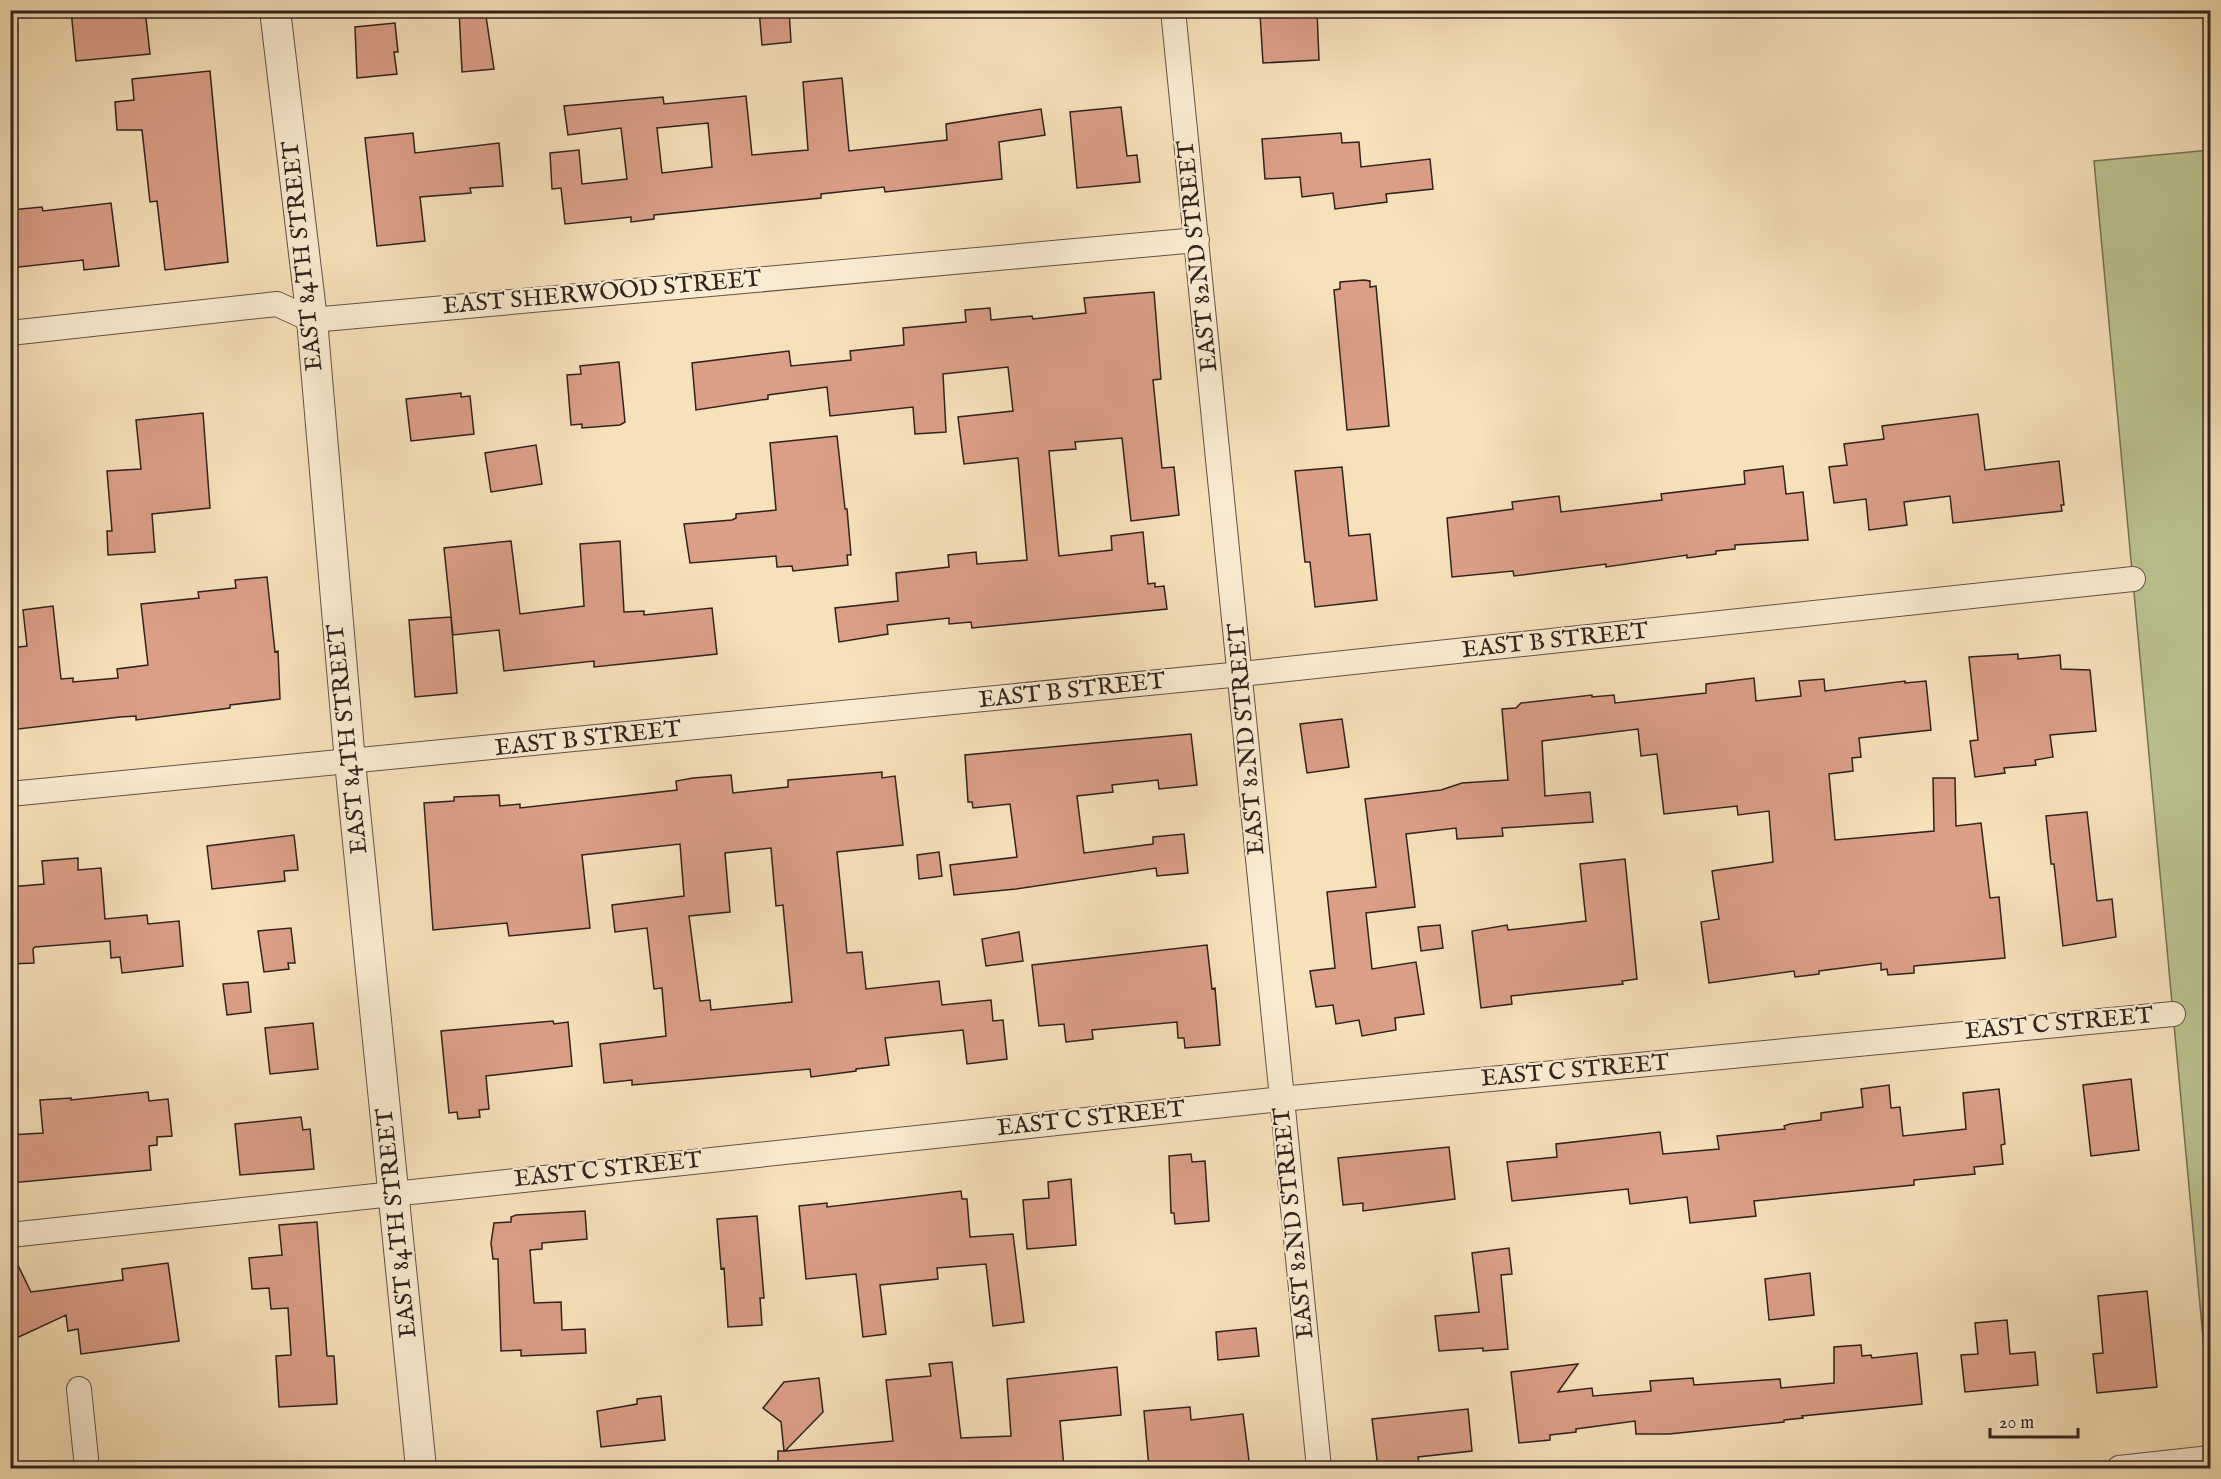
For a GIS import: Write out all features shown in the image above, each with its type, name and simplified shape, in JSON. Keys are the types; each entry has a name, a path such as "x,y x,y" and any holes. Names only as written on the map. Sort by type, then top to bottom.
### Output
{"street":[{"name":"EAST 84TH STREET","path":"275,10 312,320 350,762 421,1468"},
{"name":"EAST 82ND STREET","path":"1173,10 1319,1468"},
{"name":"EAST SHERWOOD STREET","path":"10,333 277,304 312,320 1197,240"},
{"name":"EAST B STREET","path":"10,794 1241,674 2133,579"},
{"name":"EAST C STREET","path":"10,1235 1281,1099 2173,1014"},
{"path":"80,1389 87,1468"},
{"path":"2119,1468 2211,1458"}],"green space":[{"path":"2210,150 2210,1413 2094,161"}],"building":[{"path":"71,10 145,10 150,54 76,61"},
{"path":"459,10 485,10 494,69 462,72"},
{"path":"759,10 789,10 791,42 762,45"},
{"path":"1317,11 1319,60 1263,63 1260,14"},
{"path":"395,23 398,52 394,52 397,74 357,78 355,27"},
{"path":"210,71 228,262 165,270 157,201 150,202 142,130 117,130 115,102 134,100 132,79"},
{"path":"842,78 849,151 947,140 946,124 1041,109 1045,135 999,142 1002,179 885,192 884,187 821,194 821,198 654,215 654,219 631,222 631,217 565,224 561,188 552,189 550,153 579,150 582,184 627,179 621,128 568,135 564,106 663,97 664,104 746,96 752,155 808,150 803,82","holes":["708,123 712,167 662,173 657,128"]},
{"path":"1121,107 1127,156 1137,155 1140,182 1077,188 1070,112"},
{"path":"413,133 415,153 499,143 503,186 470,188 471,193 420,197 425,241 377,246 365,138"},
{"path":"1341,133 1342,143 1359,142 1361,167 1430,159 1433,189 1386,194 1387,202 1335,209 1333,193 1302,197 1300,177 1265,179 1262,139"},
{"path":"111,203 119,266 84,270 83,260 10,268 10,210 42,207 43,211"},
{"path":"1370,281 1370,287 1376,286 1389,426 1347,430 1334,290 1340,289 1340,282"},
{"path":"1154,292 1161,379 1153,380 1162,468 1174,467 1179,515 1131,521 1122,438 1075,442 1076,449 1049,451 1059,556 1112,550 1111,536 1143,532 1148,584 1155,583 1155,587 1164,586 1167,609 972,628 971,622 949,624 949,618 887,625 888,634 839,642 835,608 898,601 896,573 949,567 948,555 976,552 977,564 1027,560 1018,458 964,464 958,417 1013,411 1008,367 943,374 946,432 915,434 913,407 830,416 827,387 768,395 768,399 696,410 692,363 789,351 791,366 851,360 850,351 904,345 903,328 966,322 965,310 990,308 991,320 1032,316 1033,319 1086,313 1084,298"},
{"path":"619,362 625,422 620,425 582,428 582,424 571,425 567,375 581,374 580,366"},
{"path":"461,393 461,397 470,396 474,434 411,441 406,399"},
{"path":"203,413 210,508 152,514 155,552 108,555 107,531 112,531 107,471 141,469 136,420"},
{"path":"1978,414 1985,470 2059,461 2064,505 2061,505 2062,511 1953,523 1950,496 1904,502 1907,525 1869,530 1866,499 1834,503 1829,467 1847,465 1844,444 1884,439 1882,426"},
{"path":"837,436 851,555 847,555 848,565 793,571 792,566 777,567 776,556 690,563 684,524 732,520 736,518 736,514 776,510 770,443"},
{"path":"536,445 542,484 491,492 485,453"},
{"path":"1783,466 1786,494 1803,492 1808,540 1735,545 1735,549 1716,551 1716,554 1687,558 1687,555 1606,567 1606,564 1514,576 1513,571 1452,577 1447,518 1513,509 1512,502 1559,496 1561,512 1662,500 1661,494 1745,484 1744,471"},
{"path":"1342,467 1349,536 1370,534 1377,600 1315,607 1310,562 1305,562 1295,471"},
{"path":"511,541 520,614 584,606 580,544 620,541 624,612 644,611 644,615 712,608 717,654 594,667 594,661 504,671 499,630 453,635 444,548"},
{"path":"267,577 275,652 278,651 280,699 136,720 136,716 120,717 10,730 10,648 27,646 23,610 53,606 61,679 73,678 73,682 118,678 117,669 148,665 141,604 199,598 198,592 236,588 235,580"},
{"path":"451,617 457,693 415,697 409,620"},
{"path":"2018,654 2018,659 2060,655 2061,669 2090,670 2096,731 2050,735 2053,757 2035,760 2036,765 2004,768 2005,773 1975,777 1970,741 1978,740 1969,657"},
{"path":"1754,678 1756,701 1801,696 1799,681 1824,679 1825,691 1905,681 1905,683 1926,681 1931,730 1859,738 1861,757 1852,758 1853,771 1829,774 1835,840 1934,831 1933,778 1955,778 1956,826 1981,823 1990,898 1999,897 2005,958 1914,966 1914,973 1888,975 1887,969 1881,970 1881,963 1819,971 1819,974 1795,977 1794,971 1709,983 1701,922 1719,919 1712,871 1773,862 1769,811 1738,815 1737,806 1664,814 1657,754 1641,756 1638,729 1542,741 1545,796 1590,792 1593,822 1502,828 1503,836 1457,839 1456,828 1406,834 1415,907 1366,913 1372,969 1416,962 1424,1014 1395,1018 1396,1030 1362,1036 1359,1020 1336,1024 1333,1005 1316,1007 1310,971 1335,968 1327,892 1376,887 1365,799 1441,790 1462,783 1508,780 1502,709 1516,708 1521,703 1592,695 1592,697 1614,695 1615,703 1706,693 1706,684"},
{"path":"1342,719 1349,767 1307,773 1300,724"},
{"path":"1191,734 1197,785 1159,789 1158,780 1112,785 1113,792 1077,796 1084,853 1153,844 1153,837 1184,834 1188,873 1157,876 1156,868 1016,889 954,895 950,865 1017,857 1010,804 973,808 972,802 968,802 965,755"},
{"path":"882,772 882,778 895,776 903,845 837,852 847,953 862,952 866,989 939,981 942,1005 991,1000 993,1021 1003,1020 1007,1059 967,1064 963,1030 885,1038 889,1065 856,1069 856,1071 811,1077 810,1069 632,1085 632,1080 604,1083 600,1044 666,1036 662,988 654,989 647,928 615,932 612,905 684,896 680,844 582,855 590,928 509,936 507,923 433,930 424,803 454,801 454,797 499,795 500,806 520,804 520,808 677,790 676,781 693,778 731,775 733,793 788,787 788,780","holes":["771,848 776,906 783,905 792,1002 711,1010 710,1000 700,1001 689,916 730,912 725,853"]},
{"path":"2087,812 2097,901 2112,899 2116,937 2063,946 2046,816"},
{"path":"294,835 298,870 284,871 285,881 212,889 207,846"},
{"path":"939,852 942,876 919,879 917,855"},
{"path":"78,858 78,870 101,868 105,919 147,915 148,924 179,921 183,966 122,973 120,957 111,958 110,941 35,947 33,949 34,963 10,964 10,887 44,884 42,861"},
{"path":"1625,859 1637,979 1622,981 1623,984 1511,996 1512,1004 1481,1008 1472,931 1507,925 1508,930 1586,921 1580,864"},
{"path":"1440,925 1443,948 1421,951 1418,927"},
{"path":"291,928 295,963 288,963 289,969 264,972 258,931"},
{"path":"1019,932 1023,961 986,966 982,939"},
{"path":"1207,945 1212,989 1215,988 1220,1045 1185,1048 1184,1038 1178,1038 1177,1022 1092,1030 1093,1039 1066,1042 1064,1024 1039,1026 1032,965"},
{"path":"248,982 251,1012 227,1015 223,984"},
{"path":"553,1021 554,1024 568,1022 572,1066 486,1076 489,1109 479,1110 480,1117 458,1119 457,1112 449,1113 441,1031"},
{"path":"313,1023 318,1069 270,1074 265,1028"},
{"path":"2131,1079 2139,1150 2091,1156 2083,1085"},
{"path":"1889,1085 1891,1108 1900,1107 1903,1136 1966,1129 1963,1093 1999,1089 2005,1144 2001,1145 2003,1164 1974,1167 1975,1174 1914,1180 1914,1185 1754,1201 1756,1216 1690,1223 1687,1197 1630,1204 1628,1189 1512,1201 1507,1162 1557,1157 1556,1144 1660,1132 1663,1154 1719,1149 1717,1136 1785,1129 1784,1126 1790,1124 1821,1120 1821,1113 1863,1107 1861,1089"},
{"path":"148,1092 149,1101 168,1099 172,1136 157,1137 157,1145 149,1146 151,1170 10,1183 10,1135 43,1133 40,1100 71,1098 71,1100"},
{"path":"301,1117 303,1130 310,1129 314,1169 240,1175 235,1124"},
{"path":"1449,1147 1455,1199 1363,1211 1363,1203 1343,1205 1338,1158"},
{"path":"1191,1154 1192,1162 1205,1161 1209,1221 1175,1224 1174,1213 1171,1213 1169,1156"},
{"path":"1071,1179 1076,1245 1027,1249 1023,1200 1049,1198 1048,1182"},
{"path":"961,1191 962,1199 967,1199 970,1237 1013,1234 1024,1322 993,1326 986,1264 937,1268 938,1279 880,1285 886,1334 863,1337 856,1274 806,1279 799,1206 827,1203 827,1207"},
{"path":"585,1211 587,1239 542,1243 542,1249 530,1250 534,1303 561,1302 562,1330 585,1329 586,1353 521,1356 521,1350 501,1351 498,1259 493,1259 491,1243 494,1223 511,1222 511,1217 516,1215"},
{"path":"757,1216 764,1298 760,1298 762,1325 728,1327 724,1268 721,1269 717,1219"},
{"path":"317,1222 327,1356 334,1356 337,1404 279,1407 276,1356 291,1355 288,1308 271,1309 269,1288 252,1289 249,1258 282,1255 279,1225"},
{"path":"1509,1248 1512,1274 1501,1275 1508,1349 1439,1351 1435,1316 1479,1312 1472,1253"},
{"path":"10,1249 31,1292 123,1280 122,1269 168,1263 179,1341 81,1354 78,1329 68,1331 66,1315 10,1341"},
{"path":"1810,1273 1814,1315 1769,1320 1765,1279"},
{"path":"2147,1291 2157,1387 2097,1393 2093,1354 2103,1353 2098,1296"},
{"path":"2007,1320 2010,1354 2035,1352 2038,1385 1965,1392 1961,1355 1978,1354 1975,1323"},
{"path":"1256,1328 1259,1356 1218,1360 1216,1332"},
{"path":"1861,1345 1862,1356 1871,1355 1872,1358 1917,1353 1922,1404 1802,1416 1803,1418 1784,1420 1784,1422 1669,1434 1636,1434 1635,1421 1576,1429 1576,1432 1550,1435 1550,1440 1519,1443 1511,1372 1578,1364 1558,1392 1592,1388 1593,1396 1651,1391 1650,1381 1693,1378 1694,1385 1780,1379 1781,1388 1834,1383 1834,1347"},
{"path":"952,1362 961,1438 1011,1436 1007,1379 1117,1367 1121,1415 1060,1421 1064,1468 778,1468 778,1451 784,1451 781,1422 763,1408 784,1382 819,1378 823,1412 785,1451 893,1441 886,1380 931,1376 929,1364"},
{"path":"661,1396 665,1440 601,1447 597,1411 637,1404 637,1399"},
{"path":"1190,1407 1191,1420 1243,1414 1250,1468 1149,1468 1144,1411"},
{"path":"1468,1409 1472,1451 1418,1457 1420,1468 1378,1468 1372,1419"}]}
